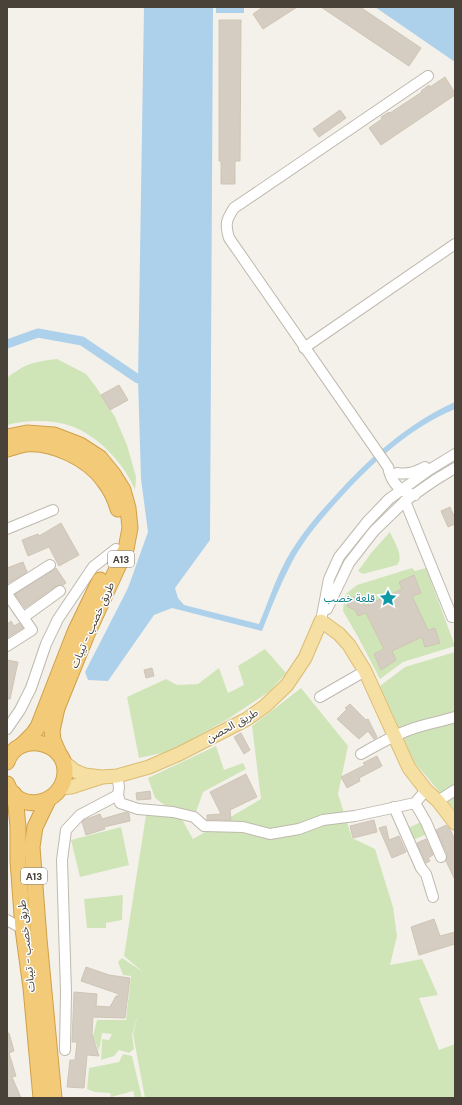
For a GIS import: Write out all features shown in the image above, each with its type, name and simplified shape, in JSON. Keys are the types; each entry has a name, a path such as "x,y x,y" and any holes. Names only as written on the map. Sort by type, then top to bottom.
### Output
{"highway":[{"name":"طريق خصب - تيبات","path":"7,437 27,433 54,435 80,445 100,458 113,474 123,490 128,508 130,528 126,549 87,634 57,708 52,731 53,740 61,758"},
{"name":"طريق خصب - تيبات","path":"7,449 25,444 49,445 72,454 103,479 113,495 119,512 121,530 116,549 75,632 38,727 22,745"},
{"path":"22,745 32,742 42,743 52,747 61,758"},
{"name":"A13","path":"7,762 14,751 22,745"},
{"name":"A13","path":"10,789 21,800 30,803 39,803 48,800 61,788 65,775 61,758"},
{"name":"طريق خصب - تيبات","path":"10,789 16,806 23,929 31,988 41,1098"},
{"name":"طريق خصب - تيبات","path":"48,800 35,827 32,847 54,1098"}],"main road":[{"name":"طريق الحصن","path":"61,758 75,771 85,775 102,777 117,776 149,767 179,754 247,719 265,706 287,685 305,658 321,621"},
{"path":"321,621 349,645 365,671 408,768 426,790 438,801 455,823"},
{"name":"طريق الحصن","path":"61,788 71,787 102,777"}],"street":[{"path":"428,76 234,208 228,217 226,228 229,238 304,348 390,469 403,482 404,493 452,616"},
{"path":"304,348 455,244"},
{"path":"390,469 405,474 413,473 445,455 454,454"},
{"name":"طريق الحصن","path":"321,621 328,579 339,557 367,522 389,499 404,493 454,454"},
{"name":"طريق الحصن","path":"404,493 415,495 435,480 455,468"},
{"path":"339,557 366,518 383,499 388,486 390,469"},
{"name":"طريق الحصن","path":"321,621 349,563 374,531 397,508 404,493"},
{"path":"7,529 53,510"},
{"path":"7,729 20,710 31,688 46,644 58,620 93,567 116,549"},
{"path":"7,646 32,630 7,593 50,565"},
{"path":"24,617 60,591"},
{"path":"320,697 365,671"},
{"path":"7,716 20,710"},
{"path":"361,754 410,729 444,721 455,716"},
{"path":"117,776 120,803 138,809 173,812 194,817 204,826 243,827 270,834 299,829 323,820 355,816 415,803 426,790"},
{"path":"438,801 455,790"},
{"path":"65,1050 66,992 62,860 66,830 80,815 118,795"},
{"path":"415,803 426,822 441,856"},
{"path":"394,808 421,868 426,874 433,897"},
{"path":"7,920 23,929"}],"green space":[{"path":"57,359 86,374 115,417 127,445 136,477 135,490 124,470 109,452 100,443 81,430 64,424 47,421 31,421 7,425 7,378 19,369 30,364"},
{"path":"390,532 399,553 400,558 397,565 363,574 358,571 372,552"},
{"path":"412,568 415,571 426,568 455,646 403,662 380,679 343,611 344,599 347,593 357,585"},
{"path":"265,649 286,673 270,691 228,719 171,751 139,758 127,697 166,679 177,685 198,684 219,668 228,693 244,685 238,666"},
{"path":"455,652 455,810 415,763 380,686 405,667"},
{"path":"301,688 348,746 338,794 352,838 375,849 393,907 397,936 390,965 422,959 438,995 419,998 439,1050 455,1044 455,1098 145,1098 133,1034 139,1011 132,1035 134,1049 129,1053 119,1050 114,1056 101,1060 102,1039 109,1040 112,1034 102,1033 99,1051 93,1036 97,1020 126,1020 131,976 123,975 118,962 122,958 143,972 124,956 146,815 179,814 193,839 261,799 252,726"},
{"path":"216,746 224,770 243,763 246,769 203,792 196,812 185,815 170,809 155,798 148,778"},
{"path":"421,822 427,834 413,840 408,828"},
{"path":"121,827 129,865 80,877 71,840"},
{"path":"123,895 122,920 106,923 106,928 87,928 84,899"},
{"path":"123,1054 132,1056 142,1098 135,1098 133,1091 111,1097 110,1093 95,1092 87,1089 89,1068 119,1062"}],"water":[{"path":"144,7 213,7 210,540 175,588 178,598 184,605 259,624 282,568 291,551 327,504 361,469 405,431 421,420 455,402 455,409 437,417 405,438 375,463 347,490 311,533 295,556 279,588 262,631 172,608 154,615 108,681 88,680 85,672 128,588 148,532 141,479 138,379"},
{"path":"216,7 244,7 244,13 216,13"},
{"path":"375,7 455,7 455,62"}],"building":[{"path":"263,7 297,7 263,29 253,14"},
{"path":"321,7 360,7 421,48 409,66"},
{"path":"219,20 241,20 240,161 235,161 235,184 221,184 221,161 219,161"},
{"path":"445,77 455,95 381,145 369,128 382,119 381,117 389,112 390,113 422,92 421,91 429,85 430,87"},
{"path":"340,110 346,118 319,137 313,129"},
{"path":"119,385 128,400 110,410 101,395"},
{"path":"450,507 455,518 455,524 448,527 441,511"},
{"path":"61,523 79,555 59,566 49,547 28,556 22,540 38,534 39,536"},
{"path":"23,562 27,572 7,584 7,568"},
{"path":"56,568 66,583 56,586 25,608 15,594"},
{"path":"414,575 421,593 412,596 428,630 435,628 440,643 425,647 422,637 392,651 396,660 381,670 374,654 384,649 366,613 358,616 355,610 348,607 347,601 354,597 359,601 362,600 365,606 402,589 399,582"},
{"path":"11,621 14,626 19,623 23,628 7,638 7,624"},
{"path":"7,660 18,662 10,699 7,699"},
{"path":"152,668 154,676 146,678 144,670"},
{"path":"350,704 366,720 368,719 377,737 374,739 368,731 359,739 337,719"},
{"path":"241,733 250,750 244,754 234,737"},
{"path":"377,756 382,766 359,778 360,781 347,788 341,777 365,765 363,763"},
{"path":"246,774 257,797 230,810 231,820 207,820 207,815 221,814 210,792"},
{"path":"150,791 151,799 137,800 136,793"},
{"path":"126,812 129,813 130,821 104,827 105,829 86,835 82,822 84,820 100,814 102,819"},
{"path":"374,820 377,832 353,838 350,826"},
{"path":"446,825 450,829 455,840 455,880 446,861 447,854 436,830"},
{"path":"386,826 389,840 399,836 406,852 392,858 379,828"},
{"path":"426,839 433,855 428,858 430,861 426,863 417,843"},
{"path":"434,919 440,936 455,932 455,944 419,955 411,927"},
{"path":"86,967 109,975 130,978 125,1018 93,1017 92,1034 99,1056 87,1055 84,1088 67,1087 70,1060 75,1060 77,1042 72,1042 74,992 97,994 96,1006 110,1007 116,996 119,994 81,981"},
{"path":"7,1033 9,1033 14,1051 9,1053 16,1076 12,1077 21,1098 7,1098"}],"waterway":[{"path":"7,344 38,333 82,341 138,379"}],"place":[{"name":"قلعة خصب","path":"388,598"}]}
